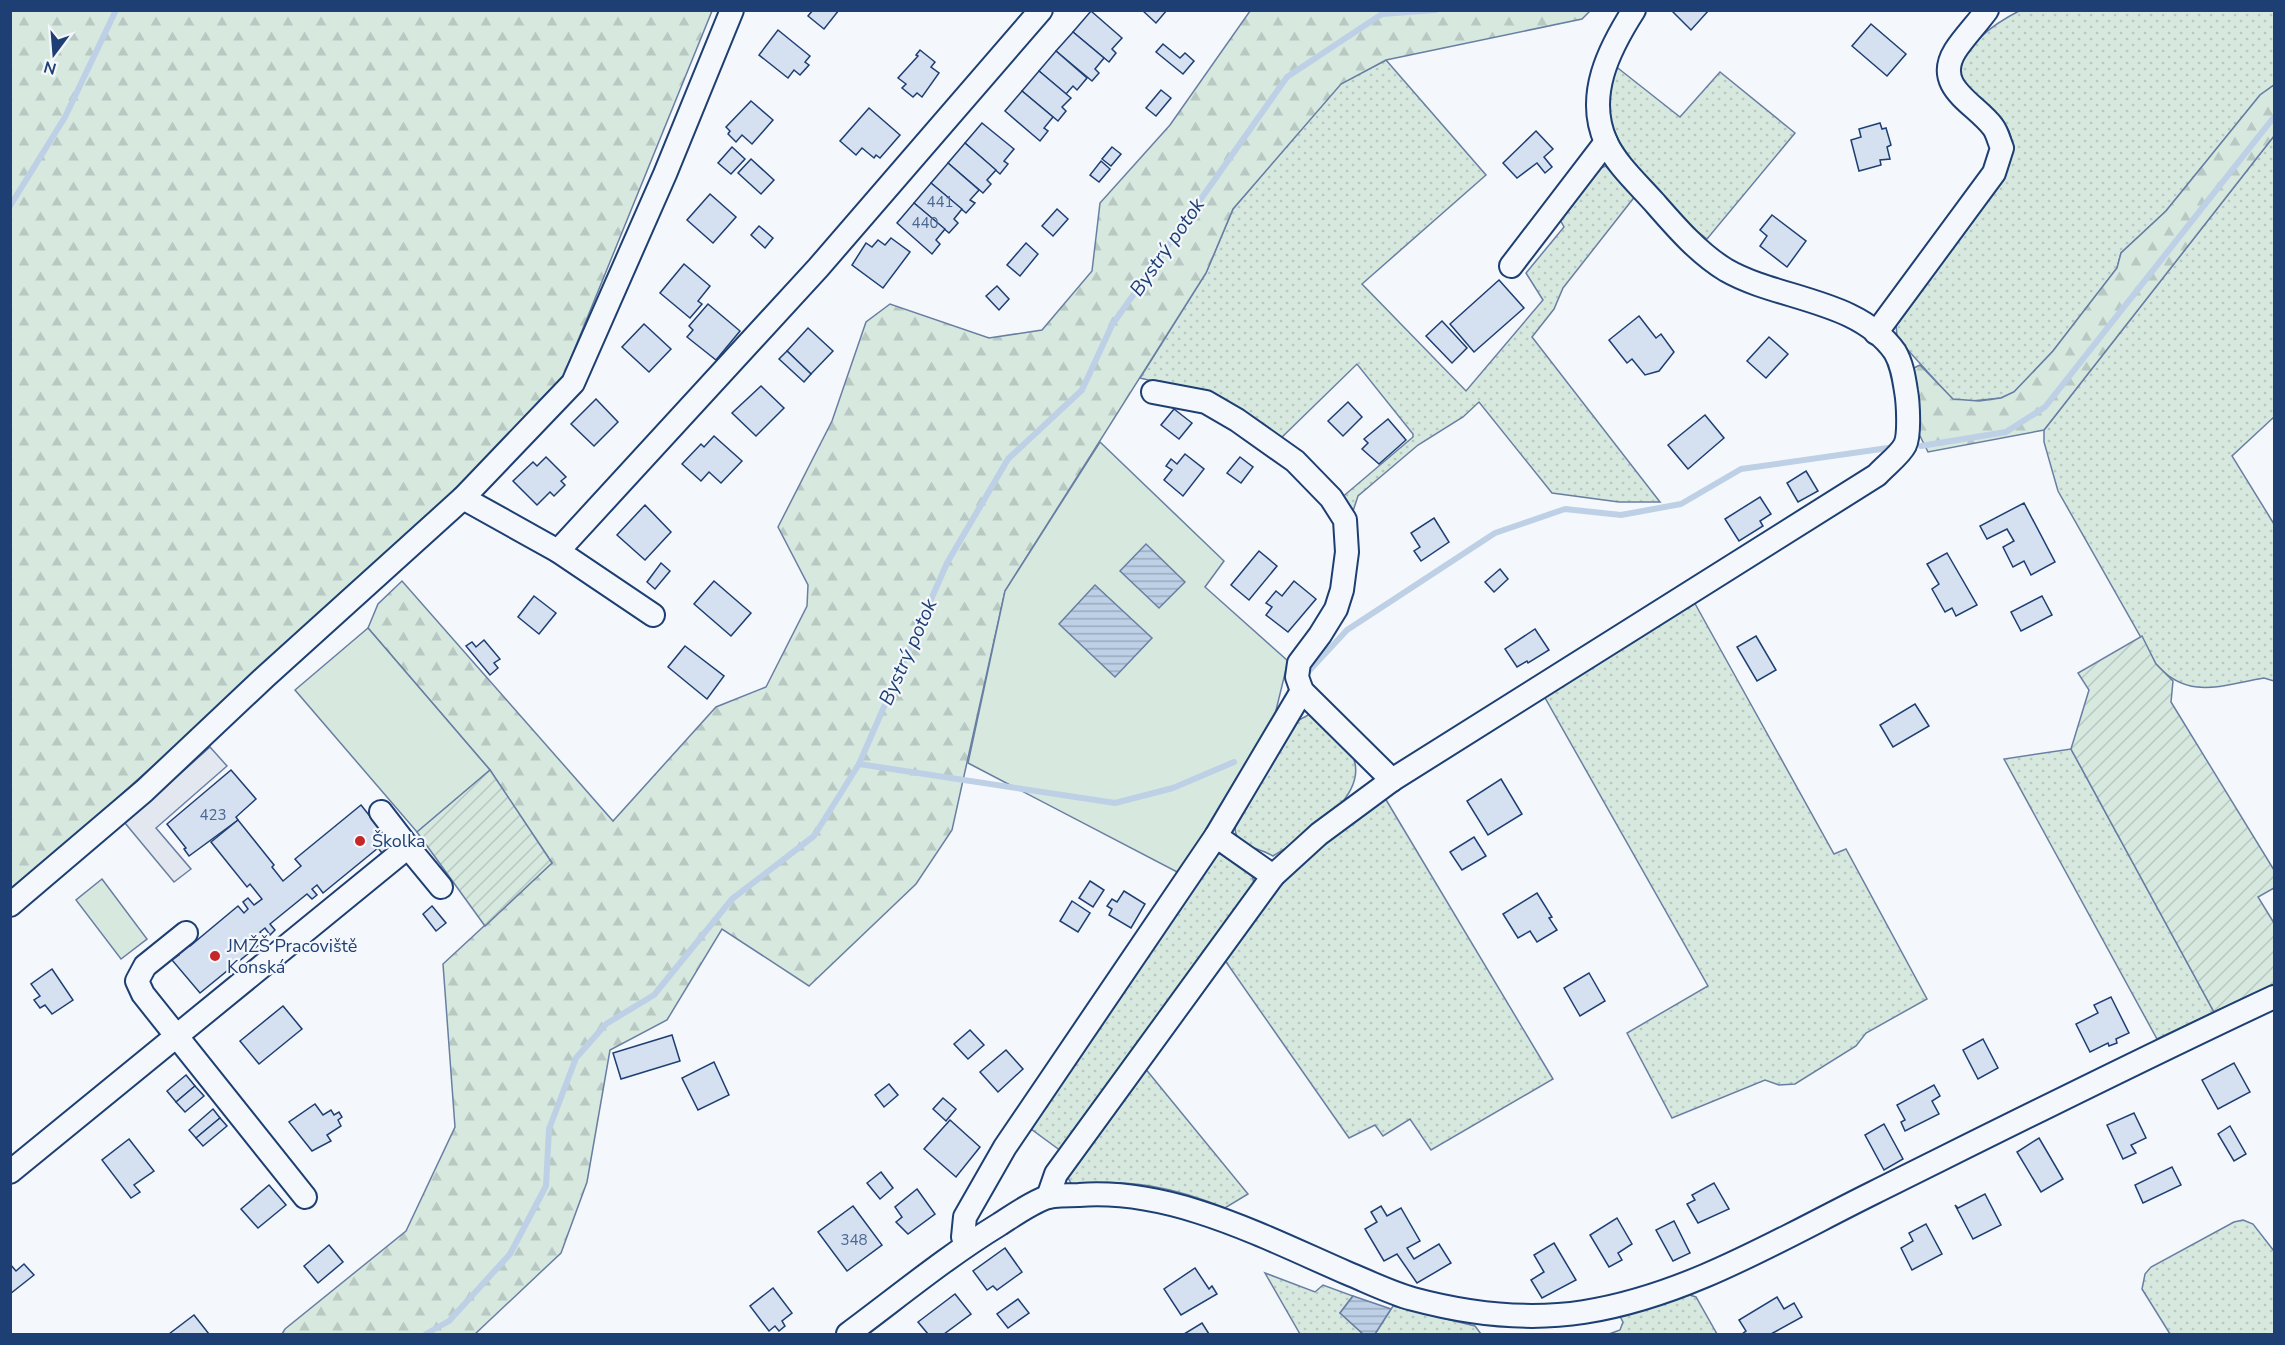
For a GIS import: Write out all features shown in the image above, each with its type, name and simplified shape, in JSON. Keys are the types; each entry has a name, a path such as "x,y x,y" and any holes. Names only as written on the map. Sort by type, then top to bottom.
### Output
{"street":[{"path":"10,905 144,791 265,677 463,498 573,383 665,174 732,10"},
{"path":"558,551 818,268 1041,10"},
{"path":"1048,1197 1056,1174 1273,876 1319,834 1392,780 1877,475 1905,445 1908,402 1903,372 1894,352 1876,333 1842,312 1745,279 1704,255 1619,163 1606,142 1599,119 1599,93 1604,66 1613,44 1634,10"},
{"path":"1876,333 1994,173 2002,148 1994,127 1959,97 1949,78 1954,52 1987,10"},
{"path":"1511,266 1606,142"},
{"path":"1153,392 1206,402 1237,420 1295,461 1331,498 1345,520 1347,552 1342,590 1336,609 1299,663 1297,677 1302,691 1392,780"},
{"path":"463,498 558,551 653,615"},
{"path":"966,1245 963,1237 965,1217 1005,1147 1216,836 1302,691"},
{"path":"381,812 441,887"},
{"path":"1216,836 1273,876"},
{"path":"10,1172 408,847"},
{"path":"186,933 145,966 137,981 143,994 305,1197"},
{"path":"848,1335 966,1245 1048,1197 1121,1193 1166,1203 1226,1222 1410,1299 1498,1325 1586,1312 1626,1303 1678,1287 1769,1245 2158,1051 2274,998"}],"green space":[{"path":"2021,10 2274,11 2274,85 2260,95 2166,211 2121,253 2117,268 2053,351 2014,392 2001,398 1962,402 1953,400 1897,338 1896,322 2005,172 2011,154 2012,139 2007,127 1966,85 1958,71 1968,51 1983,34"},
{"path":"11,11 712,11 564,375 456,489 384,559 11,893"},
{"path":"1250,11 1590,11 1582,19 1386,60 1341,84 1233,209 1206,273 1005,591 952,830 916,884 809,986 722,929 667,1020 610,1050 587,1182 561,1253 475,1334 282,1334 285,1329 406,1231 455,1127 443,964 552,863 490,770 368,628 378,604 402,581 613,821 716,707 766,687 807,606 808,585 778,527 832,421 866,322 890,304 989,338 1042,330 1092,271 1100,203 1170,125"},
{"path":"1386,60 1486,175 1362,284 1466,391 1543,300 1526,273 1564,227 1559,218 1595,170 1606,166 1636,195 1563,288 1554,309 1532,337 1660,502 1619,502 1552,493 1479,402 1463,417 1418,445 1358,496 1352,514 1340,499 1413,437 1413,434 1357,364 1280,439 1211,395 1140,378 1206,273 1233,209 1340,84"},
{"path":"1614,65 1680,117 1720,72 1795,133 1707,239 1653,191 1619,148 1613,134 1610,117 1610,91"},
{"path":"2274,85 2274,136 2044,430 1928,452 1919,434 1912,369 1920,365 1953,399 1979,401 2001,398 2014,392 2053,351 2117,268 2121,253 2166,211 2260,95"},
{"path":"2274,136 2274,417 2232,456 2274,524 2274,681 2264,678 2206,688 2193,687 2168,676 2156,664 2058,491 2044,442 2044,430"},
{"path":"1100,442 1224,561 1205,587 1288,661 1271,731 1181,874 968,763 1005,591"},
{"path":"1693,600 1834,854 1846,849 1927,999 1866,1033 1856,1046 1795,1084 1779,1085 1765,1080 1672,1118 1627,1033 1708,986 1544,696"},
{"path":"368,628 490,770 417,832 295,690"},
{"path":"2142,636 2156,664 2173,681 2171,702 2274,870 2274,888 2258,897 2274,923 2274,984 2214,1012 2071,749 2089,690 2078,673"},
{"path":"1310,714 1348,748 1355,764 1354,781 1347,796 1319,825 1273,856 1240,840 1236,835 1236,818 1297,721"},
{"path":"2071,749 2214,1012 2157,1039 2004,759"},
{"path":"490,770 552,863 485,926 417,832"},
{"path":"1385,798 1553,1079 1431,1150 1410,1119 1383,1136 1375,1125 1349,1138 1224,959 1280,885 1305,859"},
{"path":"1216,854 1227,854 1251,869 1254,884 1061,1151 1027,1126"},
{"path":"102,879 147,939 121,959 76,900"},
{"path":"1144,1067 1248,1194 1225,1208 1188,1195 1131,1183 1072,1185 1067,1176"},
{"path":"2243,1220 2253,1224 2274,1251 2274,1334 2170,1334 2142,1289 2145,1274 2151,1267 2234,1222"},
{"path":"1265,1273 1315,1292 1323,1285 1353,1296 1340,1313 1363,1334 1300,1334"},
{"path":"1683,1293 1696,1297 1717,1334 1609,1334 1620,1330 1623,1322 1618,1313"},
{"path":"1393,1306 1475,1326 1481,1334 1375,1334"}],"shaded area":[{"path":"210,747 227,766 156,828 191,869 174,882 125,823"}],"water":[{"path":"1146,544 1185,582 1159,608 1120,571"},
{"path":"1095,585 1152,638 1115,677 1059,624"},
{"path":"1353,1296 1391,1309 1375,1334 1363,1334 1340,1313"}],"building":[{"path":"813,10 839,10 824,29 808,16"},
{"path":"1142,10 1167,10 1156,23"},
{"path":"1671,10 1709,10 1691,30"},
{"path":"1091,11 1122,38 1112,49 1116,53 1109,62 1073,32"},
{"path":"1871,24 1906,54 1887,76 1852,46"},
{"path":"778,30 810,56 805,62 809,65 800,75 794,70 788,78 759,55"},
{"path":"1073,32 1104,58 1095,69 1099,73 1092,81 1056,51"},
{"path":"1163,44 1180,58 1185,53 1194,61 1183,74 1156,52"},
{"path":"920,50 935,62 931,67 939,73 922,97 917,93 913,97 902,88 906,84 898,78 918,56 916,55"},
{"path":"1056,51 1087,78 1077,90 1073,86 1066,94 1039,71"},
{"path":"1039,71 1071,98 1062,107 1066,111 1058,121 1022,91"},
{"path":"1161,90 1171,98 1156,116 1146,108"},
{"path":"1022,91 1053,117 1044,128 1048,131 1040,141 1005,111"},
{"path":"751,101 773,120 752,144 742,135 736,142 728,134 730,131 726,127"},
{"path":"869,108 900,135 880,158 876,155 874,158 862,148 856,155 840,141"},
{"path":"982,123 1014,149 1004,161 1008,164 1000,174 965,143"},
{"path":"1880,123 1882,129 1886,128 1891,145 1887,147 1890,159 1880,160 1881,165 1859,171 1851,140 1861,137 1859,129"},
{"path":"1536,131 1553,149 1544,157 1552,167 1545,173 1537,163 1517,178 1503,163"},
{"path":"965,143 996,170 987,180 991,184 983,193 948,163"},
{"path":"732,147 745,159 731,174 718,163"},
{"path":"1112,147 1121,154 1111,166 1102,159"},
{"path":"751,159 774,180 761,194 738,173"},
{"path":"1101,161 1110,169 1099,182 1090,175"},
{"path":"948,163 979,190 970,200 975,203 966,213 931,183"},
{"path":"931,183 962,209 954,219 958,223 949,233 914,203"},
{"path":"710,194 736,217 713,243 687,220"},
{"path":"914,203 945,229 936,240 940,244 932,254 897,223"},
{"path":"1057,209 1068,219 1053,236 1042,226"},
{"path":"1772,215 1806,241 1787,267 1760,246 1767,236 1760,230"},
{"path":"759,226 773,238 765,248 751,235"},
{"path":"891,238 910,252 883,288 852,265 866,243 872,247 878,240 885,245"},
{"path":"1026,243 1038,254 1020,276 1007,265"},
{"path":"684,264 710,286 698,301 702,304 690,318 660,293"},
{"path":"1499,280 1524,308 1474,352 1450,324"},
{"path":"997,286 1009,299 999,310 986,296"},
{"path":"708,304 740,331 716,360 687,337 693,330 689,326"},
{"path":"1639,316 1656,338 1661,334 1674,352 1659,371 1645,375 1632,359 1627,363 1609,340"},
{"path":"1442,321 1467,348 1452,363 1426,336"},
{"path":"644,324 671,349 649,372 622,347"},
{"path":"808,328 833,351 811,374 787,351"},
{"path":"1769,337 1788,354 1766,378 1747,361"},
{"path":"787,351 811,374 804,382 779,359"},
{"path":"761,386 784,408 756,436 732,413"},
{"path":"596,399 618,422 594,446 571,424"},
{"path":"1348,402 1362,417 1343,436 1328,421"},
{"path":"1174,409 1192,423 1179,439 1161,425"},
{"path":"1705,415 1724,438 1688,469 1668,445"},
{"path":"1388,419 1406,440 1379,464 1362,449 1368,443 1364,439"},
{"path":"714,436 742,461 721,483 709,472 701,481 682,464 701,444 704,447"},
{"path":"1185,454 1204,469 1183,496 1164,480 1172,470 1166,466 1171,459 1177,464"},
{"path":"546,457 566,477 561,481 565,485 554,496 550,492 537,505 513,481 533,462 537,466"},
{"path":"1240,457 1253,467 1241,483 1227,473"},
{"path":"1806,471 1818,491 1798,502 1787,483"},
{"path":"1760,497 1771,514 1760,521 1763,526 1739,541 1725,519"},
{"path":"2024,503 2055,562 2031,575 2024,561 2013,567 2003,547 2014,541 2007,529 1987,539 1980,526"},
{"path":"645,505 671,532 645,560 617,535"},
{"path":"1434,518 1449,542 1421,561 1414,551 1420,547 1411,533"},
{"path":"1259,551 1277,566 1249,600 1231,585"},
{"path":"1947,553 1977,605 1956,616 1952,608 1945,612 1932,589 1939,584 1927,564"},
{"path":"661,563 670,571 655,589 647,582"},
{"path":"1500,569 1508,579 1494,592 1485,582"},
{"path":"714,581 751,613 731,636 694,604"},
{"path":"1294,581 1316,599 1288,632 1266,615 1272,607 1266,603 1276,591 1282,596"},
{"path":"534,596 556,613 539,634 518,617"},
{"path":"2042,596 2052,615 2021,631 2011,612"},
{"path":"1535,629 1549,650 1517,667 1505,649"},
{"path":"1756,636 1776,670 1757,681 1737,647"},
{"path":"484,640 500,659 494,663 498,668 490,675 466,646 472,642 476,647"},
{"path":"685,646 724,676 707,699 668,667"},
{"path":"1915,704 1929,726 1893,747 1880,725"},
{"path":"231,770 256,799 236,817 238,820 189,856 184,849 186,848 167,824"},
{"path":"1501,779 1522,814 1488,835 1467,801"},
{"path":"361,805 388,839 382,844 387,849 382,853 378,848 323,893 317,885 312,889 317,895 312,899 307,894 270,924 275,930 270,935 265,928 260,932 266,939 200,993 172,960 179,955 176,952 187,943 190,946 238,906 244,913 248,909 243,902 248,898 254,905 262,899 250,884 247,887 211,842 238,820 274,865 272,867 283,881 301,866 295,859"},
{"path":"1474,837 1486,856 1462,870 1450,852"},
{"path":"1090,881 1104,890 1093,907 1079,898"},
{"path":"1124,891 1145,904 1131,928 1109,915 1112,909 1107,906 1112,899 1117,902"},
{"path":"1537,893 1557,930 1537,942 1530,931 1518,938 1503,914"},
{"path":"1072,901 1090,913 1078,932 1060,921"},
{"path":"432,906 446,923 436,931 423,914"},
{"path":"52,969 73,1000 52,1014 45,1005 40,1008 34,1000 40,996 31,984"},
{"path":"1589,973 1605,1001 1580,1016 1564,988"},
{"path":"2111,997 2129,1033 2116,1039 2117,1043 2109,1046 2108,1043 2090,1052 2076,1024 2098,1013 2094,1005"},
{"path":"283,1006 302,1029 259,1064 240,1041"},
{"path":"970,1030 984,1045 968,1059 954,1044"},
{"path":"672,1035 680,1061 621,1079 613,1053"},
{"path":"1983,1039 1998,1068 1978,1079 1963,1050"},
{"path":"1006,1050 1023,1069 998,1092 980,1072"},
{"path":"714,1062 729,1095 698,1110 682,1078"},
{"path":"2234,1063 2250,1092 2218,1109 2202,1080"},
{"path":"186,1075 195,1086 176,1102 167,1091"},
{"path":"889,1084 898,1095 884,1107 875,1095"},
{"path":"1934,1085 1940,1096 1932,1101 1939,1114 1905,1131 1901,1122 1905,1120 1897,1105"},
{"path":"195,1086 204,1096 185,1112 176,1102"},
{"path":"943,1098 956,1109 946,1121 933,1109"},
{"path":"315,1104 323,1115 331,1110 334,1115 339,1112 342,1117 338,1120 341,1126 327,1135 331,1141 312,1151 289,1122"},
{"path":"213,1109 220,1118 196,1138 189,1130"},
{"path":"2134,1113 2146,1138 2131,1145 2136,1153 2123,1159 2107,1125"},
{"path":"220,1118 227,1126 203,1146 196,1138"},
{"path":"950,1120 980,1147 956,1177 924,1149"},
{"path":"1884,1124 1903,1159 1884,1170 1865,1135"},
{"path":"2230,1126 2246,1154 2234,1161 2218,1134"},
{"path":"2039,1138 2063,1179 2041,1192 2017,1152"},
{"path":"129,1139 154,1171 134,1185 140,1192 131,1198 102,1160"},
{"path":"2172,1167 2181,1185 2143,1203 2135,1185"},
{"path":"881,1172 893,1188 880,1199 867,1183"},
{"path":"1714,1183 1729,1209 1698,1223 1687,1204 1695,1200 1692,1195"},
{"path":"269,1185 286,1205 258,1228 241,1209"},
{"path":"917,1189 935,1214 908,1234 896,1222 902,1217 895,1207"},
{"path":"1985,1194 2001,1225 1973,1239 1955,1205 1958,1208"},
{"path":"853,1206 882,1245 847,1271 818,1232"},
{"path":"1381,1206 1387,1216 1401,1208 1420,1241 1407,1248 1414,1259 1439,1244 1451,1263 1417,1283 1397,1254 1384,1261 1365,1229 1377,1222 1371,1212"},
{"path":"1617,1218 1632,1244 1618,1253 1622,1260 1609,1267 1590,1235"},
{"path":"1674,1221 1690,1253 1673,1261 1656,1230"},
{"path":"1926,1224 1942,1254 1912,1270 1901,1248 1913,1241 1909,1233"},
{"path":"1554,1243 1576,1280 1542,1298 1531,1280 1544,1272 1534,1255"},
{"path":"329,1245 343,1262 318,1283 304,1266"},
{"path":"1005,1248 1022,1272 997,1290 993,1286 987,1290 973,1271"},
{"path":"10,1264 16,1271 24,1264 34,1275 10,1294"},
{"path":"1195,1268 1209,1289 1212,1286 1217,1294 1181,1315 1164,1289"},
{"path":"773,1288 792,1313 782,1321 785,1326 779,1331 775,1326 769,1331 750,1306"},
{"path":"955,1294 971,1314 944,1334 928,1334 918,1322"},
{"path":"1777,1297 1784,1309 1794,1303 1802,1317 1771,1334 1742,1334 1746,1331 1739,1320"},
{"path":"1018,1299 1029,1313 1008,1328 997,1314"},
{"path":"194,1315 209,1334 169,1334"},
{"path":"1202,1323 1209,1334 1184,1334"}],"waterway":[{"path":"10,206 65,117 116,10"},
{"name":"Bystrý potok","path":"426,1334 449,1321 510,1254 546,1186 549,1129 576,1058 606,1024 654,995 732,899 814,836 859,764 947,563 1008,459 1082,390 1112,325 1287,77 1382,14 1436,10"},
{"path":"1921,446 2006,432 2045,407 2274,117"},
{"path":"1308,672 1347,630 1495,533 1565,509 1621,515 1681,504 1741,469 1895,447"},
{"path":"859,764 1115,803 1173,788 1234,762"}],"place":[{"name":"Školka","path":"360,841"},
{"name":"JMŽŠ Pracoviště Konská","path":"215,956"}]}
